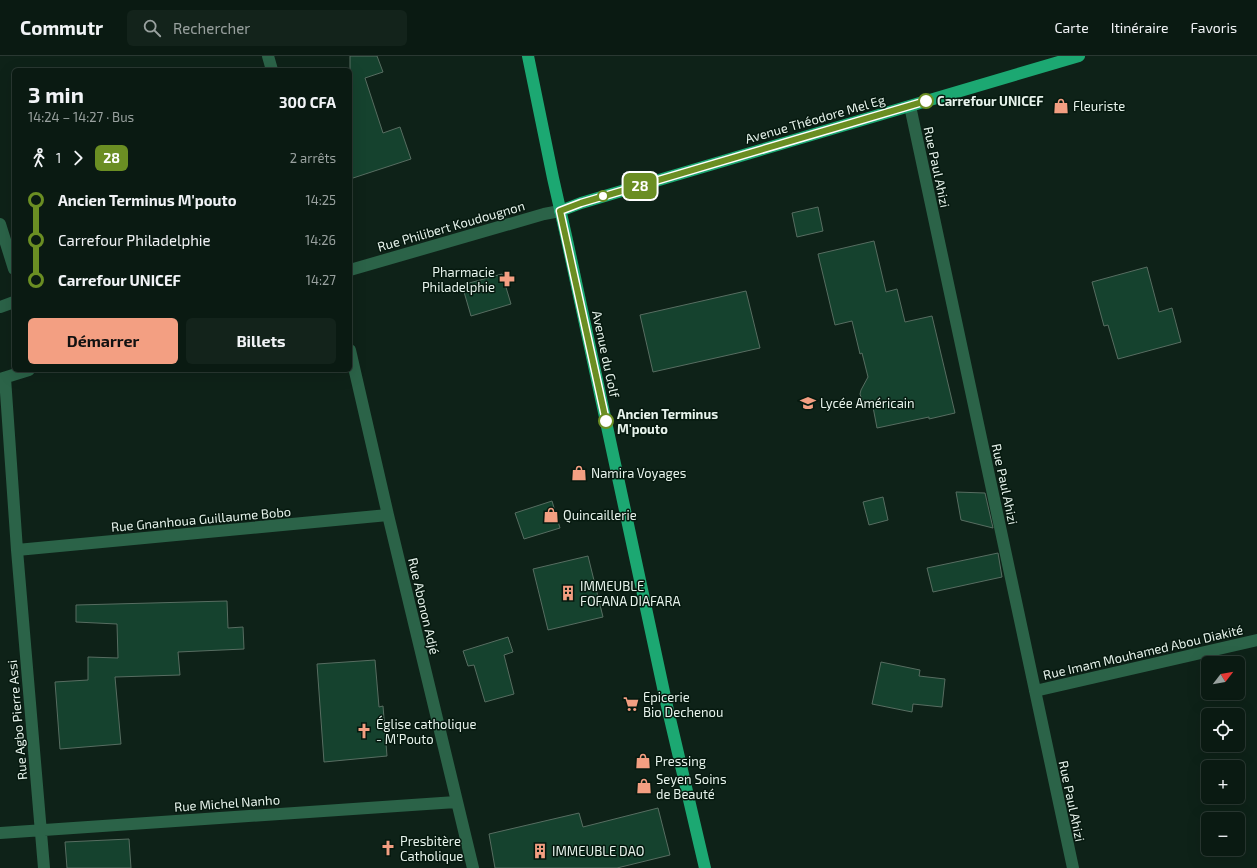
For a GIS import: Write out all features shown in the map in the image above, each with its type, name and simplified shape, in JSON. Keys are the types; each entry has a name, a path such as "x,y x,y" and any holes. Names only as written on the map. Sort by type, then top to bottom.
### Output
{"main road":[{"name":"Avenue du Golf","path":"528,56 560,211 666,698 705,868"},
{"name":"Avenue Théodore Mel Eg","path":"560,211 581,203 1079,56"}],"street":[{"path":"268,56 271,68"},
{"name":"Rue Paul Ahizi","path":"910,106 1072,868"},
{"name":"Rue Philibert Koudougnon","path":"352,269 544,214 560,211"},
{"path":"0,224 12,263"},
{"path":"0,307 12,303"},
{"name":"Rue Abonon Adjé","path":"352,359 456,802 473,868"},
{"path":"3,378 22,372"},
{"name":"Rue Agbo Pierre Assi","path":"3,378 44,868"},
{"name":"Rue Gnanhoua Guillaume Bobo","path":"17,550 388,515"},
{"name":"Rue Imam Mouhamed Abou Diakité","path":"1035,691 1257,640"},
{"name":"Rue Michel Nanho","path":"0,833 456,802"}],"building":[{"path":"350,56 377,56 383,72 365,78 383,133 400,127 411,159 352,178 352,68 350,68"},
{"path":"818,207 823,231 797,237 792,213"},
{"path":"874,241 886,292 897,289 905,322 932,316 955,413 877,428 873,407 862,400 860,394 861,390 868,377 862,353 860,354 852,321 835,325 818,254"},
{"path":"1147,267 1159,312 1172,308 1181,342 1118,359 1108,325 1104,326 1092,282"},
{"path":"502,274 511,304 471,316 462,285"},
{"path":"746,291 760,348 653,372 640,315"},
{"path":"956,492 985,493 993,528 961,520"},
{"path":"883,497 888,520 869,525 863,502"},
{"path":"552,501 560,528 524,539 515,513"},
{"path":"998,553 1002,577 933,592 927,568"},
{"name":"IMMEUBLE FOFANA DIAFARA","path":"588,556 603,617 548,630 533,569"},
{"path":"227,601 228,628 243,627 244,649 178,652 180,675 115,677 121,744 60,749 55,682 88,680 88,657 118,658 117,624 76,622 76,605"},
{"path":"508,637 513,652 504,655 514,694 485,702 474,665 468,666 463,651"},
{"path":"375,660 379,707 383,706 387,756 324,762 317,664"},
{"path":"881,662 920,670 919,676 945,679 942,707 913,704 912,712 872,704"},
{"path":"658,808 670,855 617,868 495,868 489,834 579,813 583,827"},
{"path":"129,839 131,868 67,868 65,842"}],"bus line":[{"name":"28","path":"606,421 560,211 581,203 926,101"}],"place":[{"name":"Carrefour UNICEF","path":"926,101"},
{"name":"Fleuriste","path":"1061,106"},
{"name":"Pharmacie Philadelphie","path":"507,279"},
{"name":"Lycée Américain","path":"808,403"},
{"name":"Ancien Terminus M'pouto","path":"606,421"},
{"name":"Namira Voyages","path":"579,473"},
{"name":"Quincaillerie","path":"551,515"},
{"name":"IMMEUBLE FOFANA DIAFARA","path":"568,593"},
{"name":"Epicerie Bio Dechenou","path":"631,704"},
{"name":"Église catholique - M'Pouto","path":"364,731"},
{"name":"Pressing","path":"643,761"},
{"name":"Seyen Soins de Beauté","path":"644,786"},
{"name":"Presbitère Catholique","path":"388,848"},
{"name":"IMMEUBLE DAO","path":"540,851"}]}
